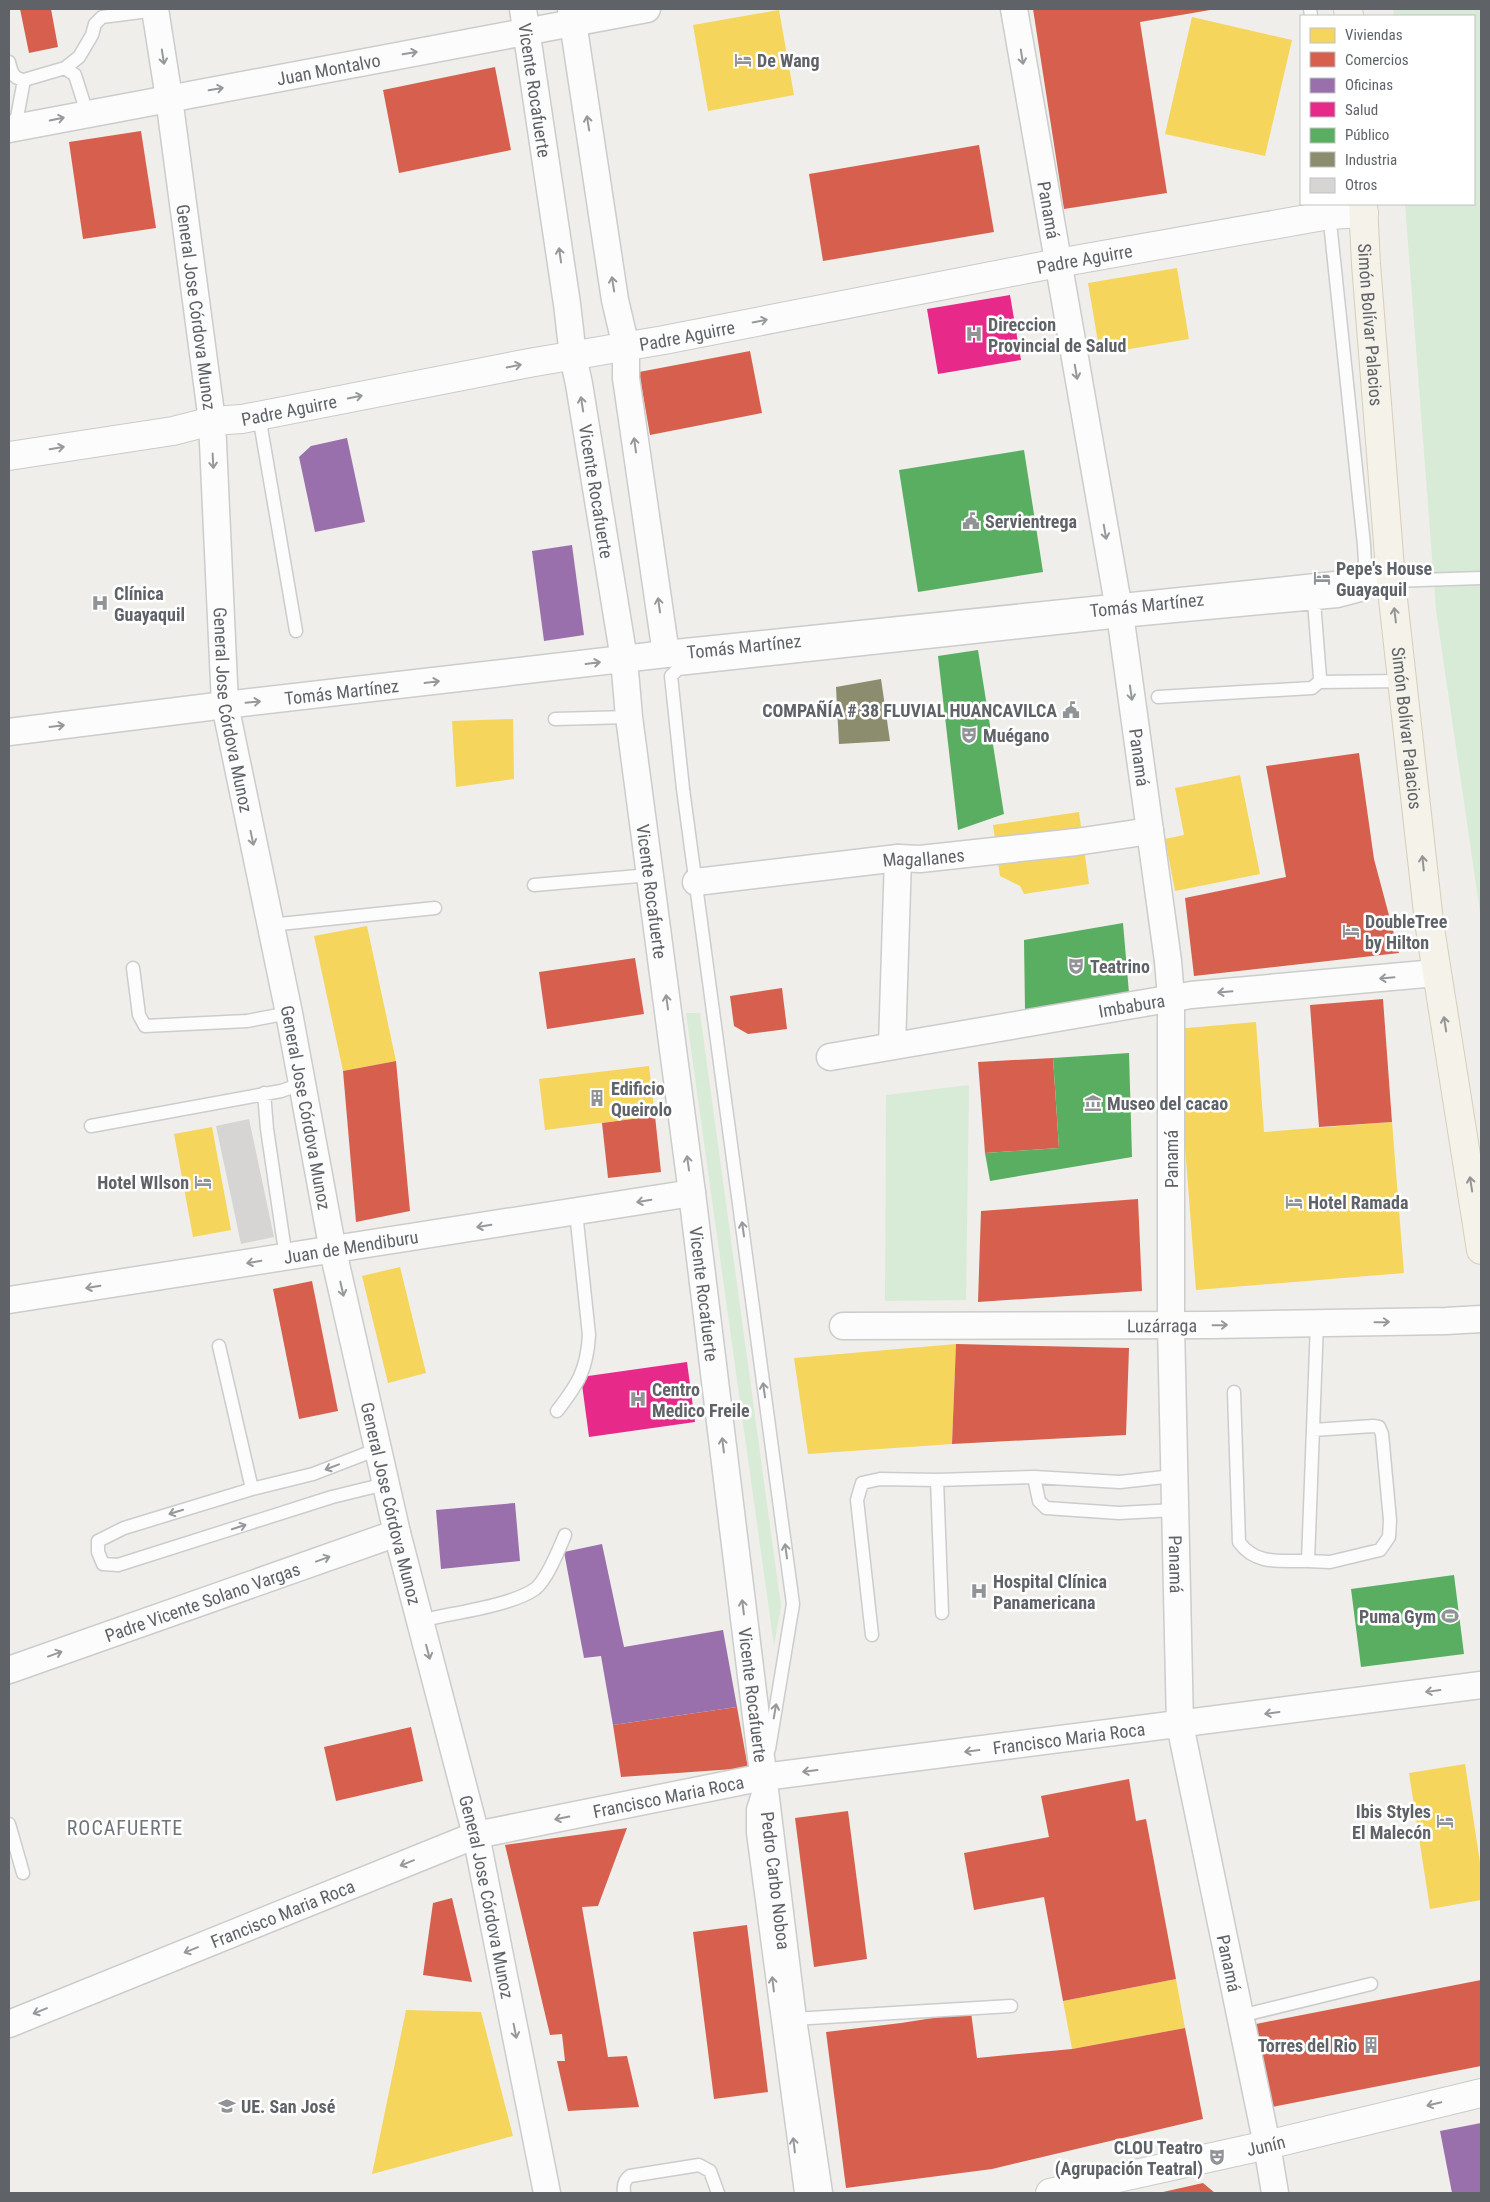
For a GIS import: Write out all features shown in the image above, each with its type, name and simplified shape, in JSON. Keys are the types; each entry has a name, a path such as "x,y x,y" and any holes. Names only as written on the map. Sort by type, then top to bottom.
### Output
{"main road":[{"name":"Padre Aguirre","path":"9,456 173,431 212,421 259,416 573,356 626,348 1328,210 1363,208"},
{"name":"Simón Bolívar Palacios","path":"1363,208 1378,582 1403,681 1436,973 1481,1250"},
{"name":"Junín","path":"1050,2193 1267,2145 1481,2093"}],"street":[{"name":"General Jose Córdova Munoz","path":"156,9 212,421 225,704 289,1013 333,1250 385,1484 476,1835 547,2193"},
{"name":"Juan Montalvo","path":"12,128 169,98 524,20 647,9"},
{"name":"Panamá","path":"1014,9 1119,614 1150,830 1171,998 1171,1325 1180,1725 1267,2145 1275,2193"},
{"path":"572,16 615,300 626,348 626,378 666,654"},
{"name":"Vicente Rocafuerte","path":"524,20 573,356 624,659 629,717 692,1193 764,1777"},
{"name":"Tomás Martínez","path":"9,732 225,704 666,654 1119,614 1378,582"},
{"name":"Magallanes","path":"696,882 898,858 920,859 1076,842 1150,830"},
{"path":"892,1046 898,858"},
{"name":"Imbabura","path":"830,1057 1171,998 1436,973"},
{"name":"Juan de Mendiburu","path":"9,1300 692,1193"},
{"name":"Luzárraga","path":"843,1326 1171,1325 1481,1319"},
{"name":"Padre Vicente Solano Vargas","path":"9,1670 397,1533"},
{"name":"Francisco Maria Roca","path":"9,2024 476,1835 764,1777 1481,1685"},
{"name":"Pedro Carbo Noboa","path":"764,1777 793,2019 820,2193"}],"lane":[{"path":"9,62 17,79 24,80 65,68 79,57 102,13 156,9"},
{"path":"65,68 75,75 86,113"},
{"path":"12,128 24,80"},
{"path":"764,1777 793,1604 670,676 678,669 1119,614 1338,601 1361,595 1378,582 1328,210"},
{"path":"259,416 296,632"},
{"name":"Tomás Martínez","path":"1378,582 1481,578"},
{"path":"1314,602 1319,682"},
{"path":"1158,697 1312,688 1319,682 1403,681"},
{"path":"555,719 629,717"},
{"path":"534,885 650,875"},
{"path":"270,925 435,908"},
{"path":"133,968 139,1015 145,1026 247,1021 289,1013"},
{"path":"91,1126 264,1094 302,1084"},
{"path":"264,1094 267,1129 286,1258"},
{"path":"557,1411 578,1384 588,1355 589,1335 576,1212"},
{"path":"1308,1561 1317,1323"},
{"path":"219,1346 252,1489"},
{"path":"1234,1392 1239,1542 1247,1552 1261,1559 1330,1562 1380,1550 1389,1536 1390,1520 1382,1434 1379,1428 1373,1426 1313,1430"},
{"path":"378,1449 312,1474 252,1489 110,1533 98,1541 98,1552 103,1564 118,1565 332,1497 385,1484"},
{"path":"872,1635 857,1500 862,1483 880,1479 938,1480 1034,1477 1120,1482 1173,1476"},
{"path":"1034,1477 1038,1501 1046,1508 1119,1513 1174,1510"},
{"path":"938,1480 942,1613"},
{"path":"420,1621 506,1602 536,1588 556,1559 565,1535"},
{"name":"Pedro Carbo Noboa","path":"764,1777 753,1809 753,1833 800,2193"},
{"path":"9,1824 23,1873"},
{"path":"1240,2016 1371,1984"},
{"path":"793,2019 1011,2006"},
{"path":"624,2193 623,2185 630,2176 699,2165 710,2171 718,2193"}],"green space":[{"path":"1393,9 1481,9 1481,919 1436,610 1405,205 1475,205 1475,15 1394,15"},
{"path":"686,1013 700,1013 781,1606 774,1646"},
{"path":"969,1085 966,1300 885,1301 886,1095"}],"building: Viviendas":[{"name":"De Wang","path":"779,10 794,95 708,111 693,25"},
{"path":"1192,17 1292,40 1265,156 1165,134"},
{"path":"1177,268 1189,339 1100,354 1088,283"},
{"path":"513,719 514,779 456,787 452,721"},
{"path":"1240,775 1260,874 1175,891 1165,839 1184,835 1175,788"},
{"path":"1079,812 1089,884 1024,894 1020,886 1000,876 993,825"},
{"path":"367,926 396,1061 343,1071 314,936"},
{"name":"Hotel Ramada","path":"1256,1022 1264,1132 1392,1122 1404,1273 1196,1290 1176,1029"},
{"name":"Edificio Queirolo","path":"649,1066 655,1116 545,1130 539,1079"},
{"name":"Hotel WIlson","path":"212,1127 231,1230 193,1237 174,1134"},
{"path":"400,1267 426,1373 388,1383 362,1276"},
{"path":"956,1344 952,1444 808,1454 794,1358"},
{"name":"Ibis Styles El Malecón","path":"1465,1764 1481,1869 1481,1900 1430,1909 1409,1773"},
{"path":"1176,1979 1185,2028 1072,2049 1063,2001"},
{"path":"406,2010 481,2012 513,2136 372,2174"}],"building: Comercios":[{"path":"20,9 51,9 58,47 29,53"},
{"path":"1033,9 1216,9 1140,22 1167,193 1064,209"},
{"path":"495,67 511,150 399,173 383,90"},
{"path":"141,131 156,228 83,239 69,142"},
{"path":"979,145 994,232 823,261 809,174"},
{"path":"750,351 762,413 650,435 639,372"},
{"path":"1359,753 1374,859 1399,953 1194,976 1185,898 1286,877 1266,766"},
{"path":"635,958 644,1014 547,1029 539,972"},
{"path":"782,988 787,1029 748,1034 734,1026 730,996"},
{"path":"1383,999 1392,1122 1319,1127 1310,1005"},
{"path":"1053,1058 1059,1148 985,1153 978,1062"},
{"path":"396,1061 410,1211 356,1222 343,1071"},
{"path":"655,1116 661,1172 608,1178 602,1123"},
{"path":"1138,1199 1142,1291 978,1302 981,1211"},
{"path":"312,1281 338,1411 299,1419 273,1289"},
{"path":"956,1344 1129,1348 1126,1435 952,1444"},
{"path":"737,1707 748,1768 621,1777 613,1725"},
{"path":"411,1727 423,1781 336,1801 324,1747"},
{"path":"1129,1779 1136,1821 1146,1819 1176,1979 1063,2001 1044,1897 974,1910 964,1853 1049,1837 1041,1796"},
{"path":"848,1811 867,1959 814,1967 795,1818"},
{"path":"627,1828 598,1906 582,1907 608,2057 627,2056 639,2107 568,2111 557,2061 565,2061 562,2034 550,2035 505,1845"},
{"path":"452,1898 472,1982 423,1975 433,1903"},
{"path":"747,1925 768,2092 714,2099 693,1932"},
{"name":"Torres del Rio","path":"1481,1980 1481,2066 1272,2107 1256,2024"},
{"path":"971,2012 977,2058 1072,2049 1185,2028 1203,2119 992,2169 846,2188 826,2032"},
{"path":"1203,2183 1215,2193 1163,2193 1163,2192"}],"building: Oficinas":[{"path":"347,438 365,522 315,532 299,457 311,446"},
{"path":"572,545 584,635 544,641 532,551"},
{"path":"515,1503 520,1561 441,1569 436,1510"},
{"path":"602,1544 624,1647 723,1630 737,1707 613,1725 601,1656 584,1658 564,1552"},
{"path":"1481,2123 1481,2193 1452,2193 1440,2131"}],"building: Salud":[{"name":"Direccion Provincial de Salud","path":"1010,295 1021,360 938,374 927,309"},
{"name":"Centro Medico Freile","path":"687,1362 695,1422 589,1437 581,1377"}],"building: Público":[{"name":"Servientrega","path":"1024,450 1043,572 918,592 899,470"},
{"name":"Muégano","path":"978,650 1004,814 958,830 938,656"},
{"name":"Teatrino","path":"1123,923 1129,993 1025,1010 1024,940"},
{"name":"Museo del cacao","path":"1129,1053 1132,1157 990,1181 985,1153 1059,1148 1053,1058"},
{"path":"1454,1575 1464,1654 1361,1667 1351,1589"}],"building: Industria":[{"path":"881,679 890,741 839,744 836,687"}],"building: Otros":[{"path":"249,1119 274,1237 241,1244 216,1126"}],"place":[{"name":"De Wang","path":"743,60"},
{"name":"Direccion Provincial de Salud","path":"974,334"},
{"name":"Servientrega","path":"971,521"},
{"name":"Pepe's House Guayaquil","path":"1322,578"},
{"name":"Clínica Guayaquil","path":"100,603"},
{"name":"COMPAÑÍA # 38 FLUVIAL HUANCAVILCA","path":"1071,710"},
{"name":"Muégano","path":"969,735"},
{"name":"DoubleTree by Hilton","path":"1351,931"},
{"name":"Teatrino","path":"1076,966"},
{"name":"Edificio Queirolo","path":"597,1098"},
{"name":"Museo del cacao","path":"1093,1103"},
{"name":"Hotel WIlson","path":"203,1182"},
{"name":"Hotel Ramada","path":"1294,1202"},
{"name":"Centro Medico Freile","path":"638,1399"},
{"name":"Hospital Clínica Panamericana","path":"979,1591"},
{"name":"Puma Gym","path":"1450,1616"},
{"name":"Ibis Styles El Malecón","path":"1445,1821"},
{"name":"Torres del Rio","path":"1371,2045"},
{"name":"UE. San José","path":"227,2106"},
{"name":"CLOU Teatro (Agrupación Teatral)","path":"1217,2157"}],"district":[{"name":"ROCAFUERTE","path":"125,1828"}]}
